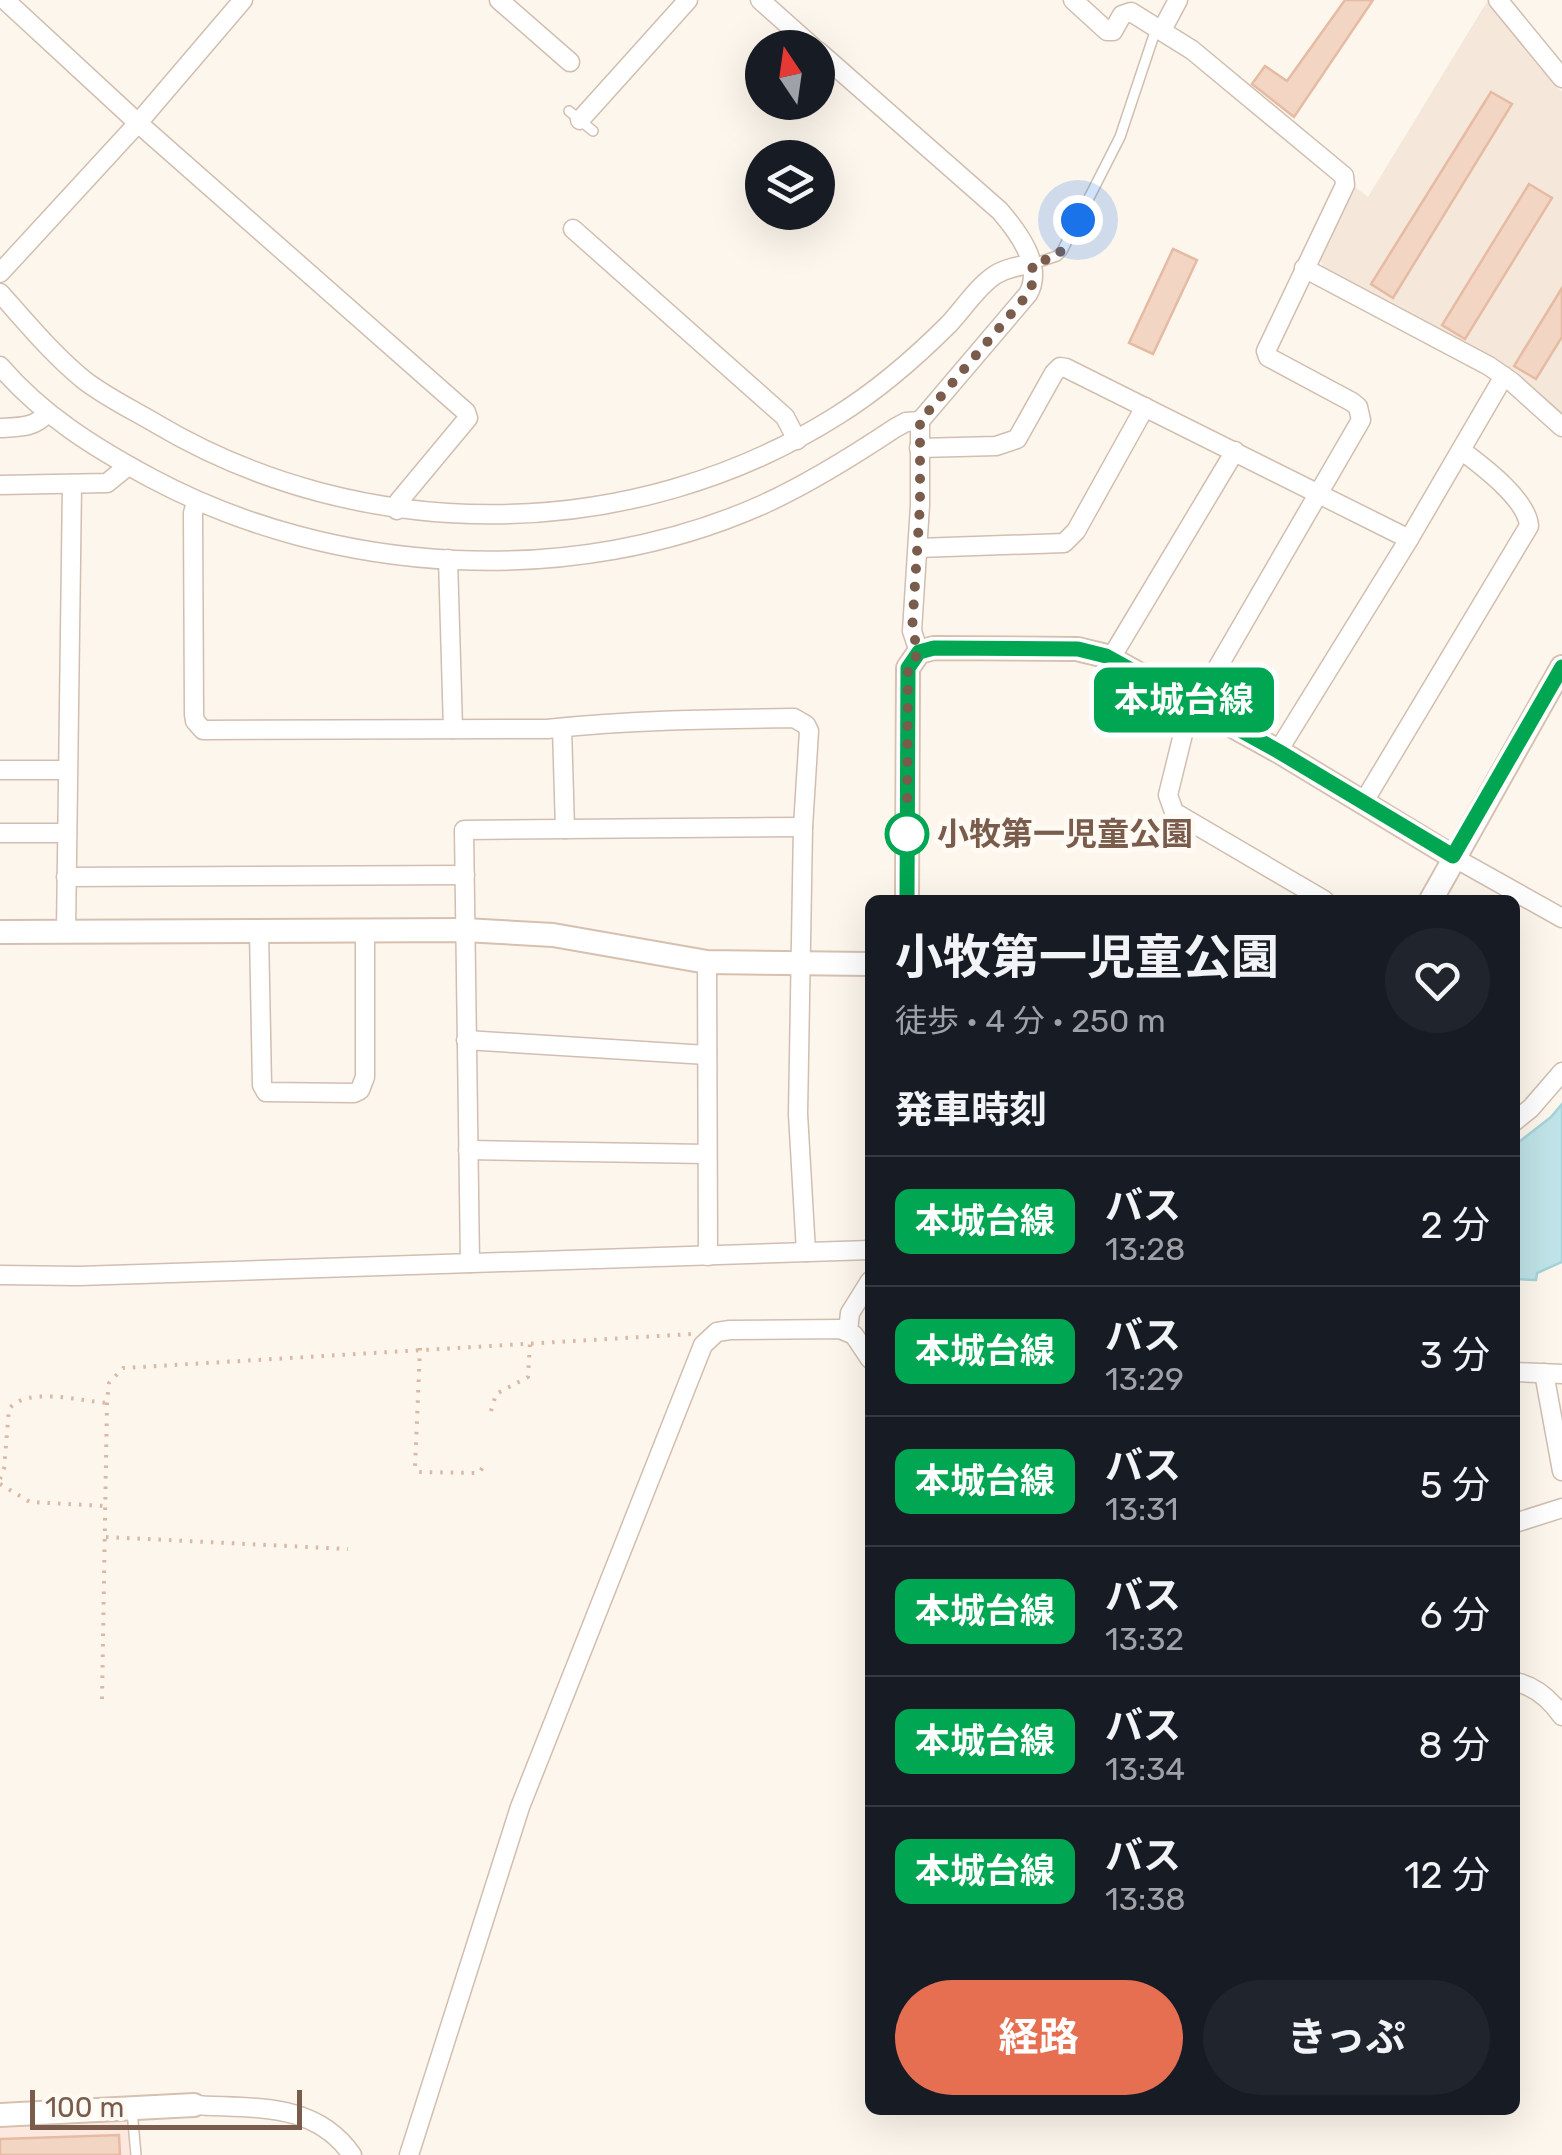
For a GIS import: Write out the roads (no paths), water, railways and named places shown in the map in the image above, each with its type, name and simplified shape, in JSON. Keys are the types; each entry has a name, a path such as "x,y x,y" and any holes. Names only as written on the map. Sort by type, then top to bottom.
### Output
{"street":[{"path":"0,273 138,123 242,0"},
{"path":"499,0 570,62"},
{"path":"580,121 688,0"},
{"path":"762,0 795,30"},
{"path":"1073,0 1110,32 1133,6 1344,176 1345,185 1266,351 1268,357 1358,406 1361,420 1194,706 1181,734 1168,794 1174,812 1315,895"},
{"path":"1160,28 1178,0"},
{"path":"1498,0 1562,78"},
{"path":"16,4 138,123 466,412 468,418 399,501 397,510"},
{"path":"835,66 1000,211 1018,234 1032,264 1034,280 1028,294 920,421 912,631 919,652"},
{"path":"573,230 785,417 798,440"},
{"path":"0,292 84,380 175,436 271,479 397,510 498,515 551,512 664,492 714,476 798,440 892,376 937,336 991,277 1009,268 1032,264"},
{"path":"1304,268 1504,376 1562,427"},
{"path":"0,366 48,413 128,466 196,502 266,529 316,542 372,553 448,559 510,560 591,552 676,534 762,505 827,471 906,422 920,421"},
{"path":"918,448 996,446 1017,439 1060,368 1409,539"},
{"path":"1278,751 1504,376"},
{"path":"918,548 1064,543 1076,531 1145,407"},
{"path":"0,428 40,422 48,413"},
{"path":"1363,804 1529,526 1519,502 1461,450"},
{"path":"1111,658 1234,451"},
{"path":"0,486 107,483 128,466"},
{"path":"66,932 72,484"},
{"path":"196,502 194,714 203,730 562,728 655,720 794,718 806,725 809,731 803,827 798,1114 806,1252"},
{"path":"448,559 453,729"},
{"path":"907,895 908,668 919,652 934,648 1078,649 1111,658 1562,918"},
{"path":"1434,895 1562,667"},
{"path":"562,728 565,829"},
{"path":"0,770 66,770"},
{"path":"470,1263 464,830 803,827"},
{"path":"0,833 67,832"},
{"path":"66,878 466,874"},
{"path":"259,930 262,1085 266,1092 354,1093 360,1090 365,1077 365,930"},
{"path":"0,932 464,930 553,935 707,962 865,964"},
{"path":"707,962 708,1256"},
{"path":"466,1040 707,1055"},
{"path":"1520,1116 1562,1072"},
{"path":"468,1150 708,1154"},
{"path":"0,1275 79,1276 865,1250"},
{"path":"865,1289 850,1313 848,1331 865,1353"},
{"path":"409,2155 520,1808 698,1354 717,1332 848,1331"},
{"path":"1520,1372 1553,1374 1562,1471"},
{"path":"1520,1521 1562,1508"},
{"path":"1520,1684 1537,1690 1562,1716"},
{"path":"0,2115 194,2105 290,2112 328,2127 352,2155"}],"lane":[{"path":"1032,264 1058,256 1062,250 1120,137 1160,28"},
{"path":"132,2108 136,2155"}],"water":[{"path":"1562,1104 1562,1262 1537,1273 1536,1280 1520,1279 1520,1141"}],"place":[{"name":"小牧第一児童公園","path":"907,834"}]}
